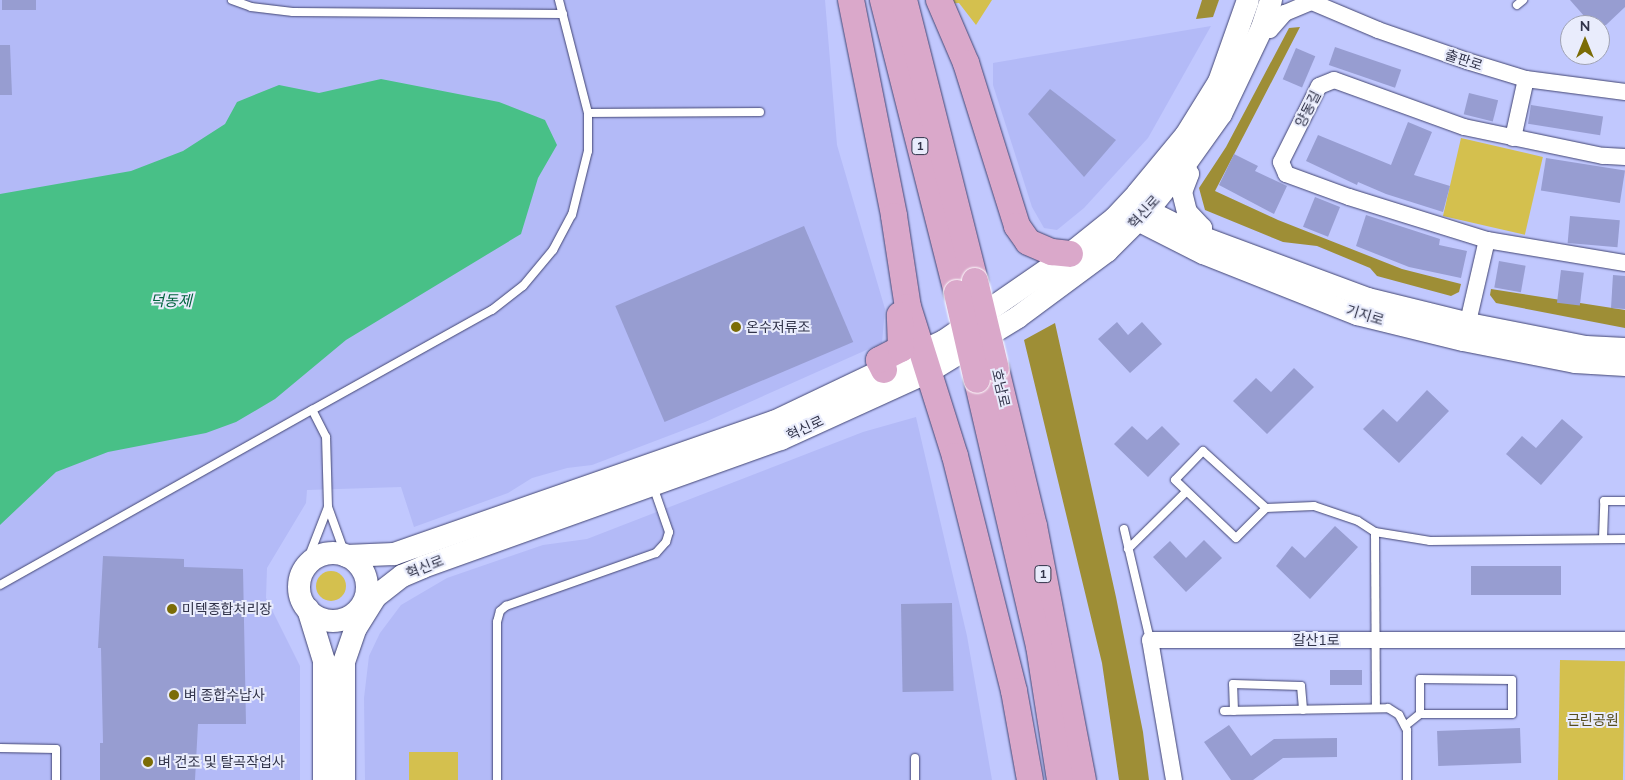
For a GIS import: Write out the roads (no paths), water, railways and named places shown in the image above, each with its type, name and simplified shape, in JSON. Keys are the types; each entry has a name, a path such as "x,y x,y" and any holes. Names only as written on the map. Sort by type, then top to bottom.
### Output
{"highway":[{"path":"851,0 894,216 908,306 954,456 1014,691 1030,780"},
{"name":"호남로","path":"883,0 966,287"},
{"name":"호남로","path":"904,0 966,287 987,374 1039,646 1060,780"},
{"path":"939,0 966,63 1017,226 1028,242 1052,252 1070,254"},
{"path":"884,370 879,360 901,350 900,310 908,306"},
{"name":"호남로","path":"987,374 1034,526 1083,780"}],"main road":[{"name":"혁신로","path":"304,570 321,555 394,554 650,477 781,440 925,362 1018,317 1119,239 1134,211 1186,135 1219,82 1248,0"},
{"name":"혁신로","path":"308,609 328,621 338,621 365,606 402,576 650,477 774,422 884,370 925,362 944,341 1134,211 1183,167 1221,114 1262,28 1271,0"},
{"path":"344,780 344,662 365,606 365,574 359,565 346,556"},
{"path":"304,570 299,591 308,609 324,661 324,780"}],"street":[{"name":"출판로","path":"1262,28 1270,30 1285,14 1308,1 1458,58 1526,79 1625,92"},
{"path":"1513,138 1526,79"},
{"name":"양동길","path":"1625,157 1513,138 1464,127 1334,80 1319,86 1281,162 1286,174 1348,197 1487,240 1625,263"},
{"path":"1183,167 1189,174 1182,192 1187,212 1202,228 1198,236"},
{"name":"기지로","path":"1134,211 1368,298 1468,322 1586,346 1625,348"},
{"name":"기지로","path":"1134,211 1165,236 1357,315 1463,341 1566,362 1625,366"},
{"path":"1119,239 1144,233 1165,236"},
{"path":"1468,322 1487,240"},
{"path":"1150,640 1174,780"},
{"name":"갈산1로","path":"1150,640 1625,640"}],"lane":[{"path":"232,0 251,7 293,12 563,14"},
{"path":"0,585 492,310 524,286 553,250 572,214 588,151 588,113 560,0"},
{"path":"588,113 760,112"},
{"path":"312,410 326,438 328,507 338,542 346,556"},
{"path":"1266,508 1203,451 1175,480 1236,538 1266,508 1314,506 1331,509 1375,532 1455,543 1520,539 1625,540"},
{"path":"497,780 497,622 500,611 506,606 656,552 666,542 669,532 650,477"},
{"path":"1128,549 1186,492"},
{"path":"1603,539 1604,501 1625,501"},
{"path":"304,570 328,507"},
{"path":"1124,529 1150,640"},
{"path":"1375,532 1376,708"},
{"path":"1405,726 1420,714 1512,714 1512,680 1420,679 1420,714"},
{"path":"1234,711 1233,684 1301,686 1303,710"},
{"path":"1224,711 1388,708 1399,715 1405,726 1407,780"},
{"path":"0,748 56,749 56,780"},
{"path":"915,758 915,780"}],"water":[{"name":"덕동제","path":"381,79 499,102 545,120 557,145 538,178 521,234 346,340 275,399 236,422 206,433 108,452 56,472 0,525 0,194 131,171 183,151 225,124 237,102 279,85 319,93"}],"place":[{"name":"온수저류조","path":"736,327"},
{"name":"미텍종합처리장","path":"172,609"},
{"name":"벼 종합수납사","path":"174,695"},
{"name":"벼 건조 및 탈곡작업사","path":"148,762"}],"park label":[{"name":"근린공원","path":"1593,720"}]}
